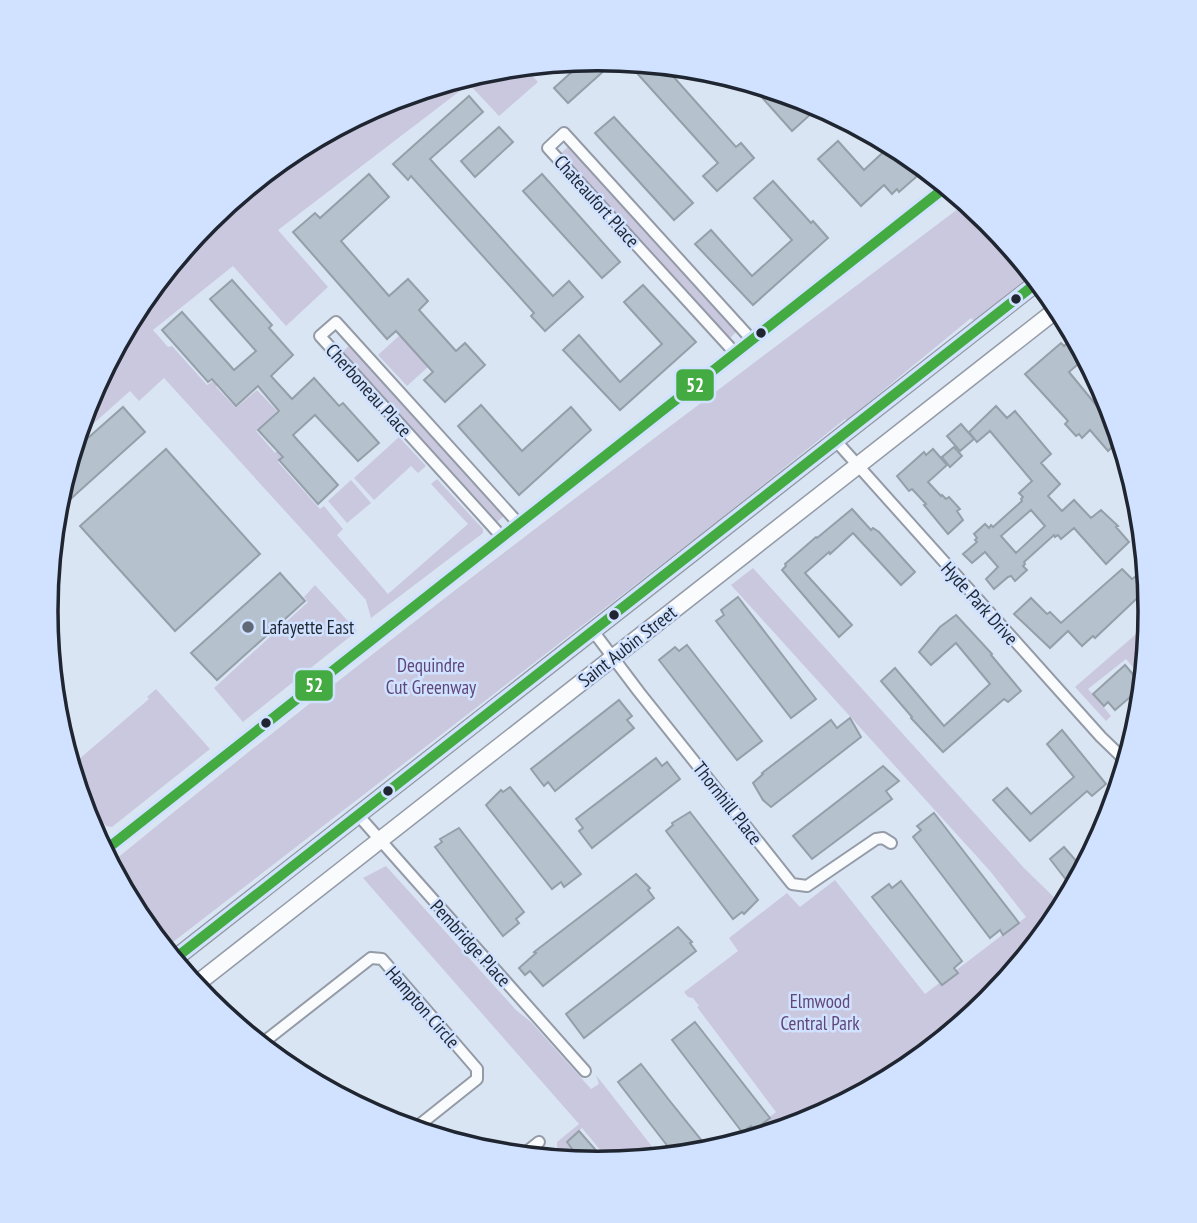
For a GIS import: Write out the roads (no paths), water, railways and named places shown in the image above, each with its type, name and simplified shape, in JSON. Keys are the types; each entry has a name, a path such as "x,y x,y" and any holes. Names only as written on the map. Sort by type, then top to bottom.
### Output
{"main road":[{"name":"Saint Aubin Street","path":"180,954 1031,287"},
{"name":"Saint Aubin Street","path":"202,979 1050,315"}],"street":[{"name":"Chateaufort Place","path":"735,353 548,148 564,133 752,340"},
{"path":"111,845 940,192"},
{"name":"Cherboneau Place","path":"502,537 320,336 336,322 519,524"},
{"name":"Hyde Park Drive","path":"836,441 1120,756"},
{"name":"Thornhill Place","path":"593,631 792,884 807,886 876,839 883,838 891,843"},
{"name":"Pembridge Place","path":"358,815 585,1071"},
{"name":"Hampton Circle","path":"267,1039 371,958 382,959 477,1069 477,1079 423,1123"},
{"path":"531,1148 539,1142"}],"place":[{"name":"Lafayette East","path":"248,627"}],"park label":[{"name":"Dequindre Cut Greenway","path":"431,676"},
{"name":"Elmwood Central Park","path":"820,1012"}]}
